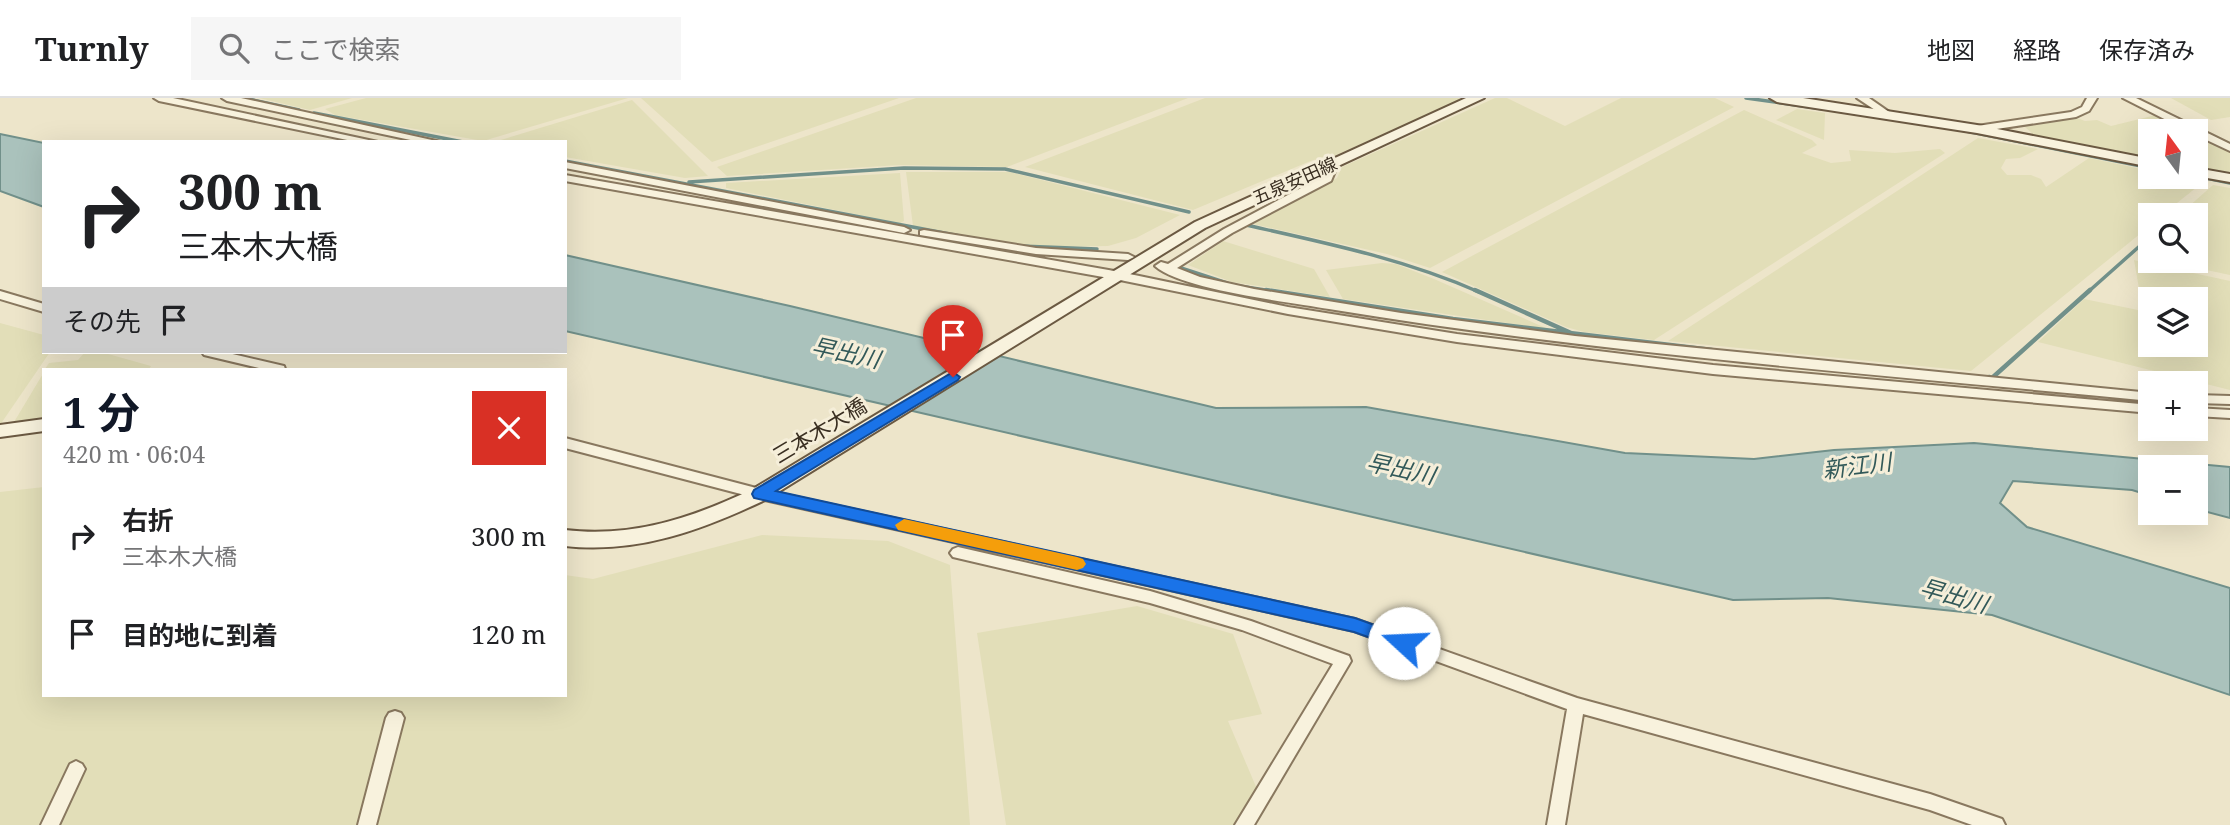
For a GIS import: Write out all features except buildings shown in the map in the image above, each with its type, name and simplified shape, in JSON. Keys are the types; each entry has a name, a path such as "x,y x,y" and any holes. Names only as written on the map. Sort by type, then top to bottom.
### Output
{"main road":[{"name":"五泉安田線","path":"1117,278 1200,225 1477,98"},
{"path":"1777,98 1977,129 2138,160"},
{"path":"2208,174 2230,178"},
{"name":"三本木大橋","path":"764,491 1117,278"},
{"path":"0,431 42,425"},
{"path":"567,538 593,542 662,532 714,517 764,491"}],"street":[{"path":"159,98 363,140"},
{"path":"227,98 426,140"},
{"path":"1862,98 1886,114"},
{"path":"1977,129 2073,115 2086,108 2091,98"},
{"path":"2128,98 2230,148"},
{"path":"1333,164 1327,179 1166,267 1196,280 1254,293 1401,317 1575,340 2138,396"},
{"path":"567,165 1006,248 1128,257"},
{"path":"567,178 1444,338 1685,367 2138,408"},
{"path":"0,295 42,307"},
{"path":"216,354 275,368"},
{"path":"2208,399 2230,400"},
{"path":"2208,413 2230,414"},
{"path":"567,443 1355,625 1576,705 1930,802 1996,825"},
{"path":"958,553 1150,597 1245,625 1343,661 1244,825"},
{"path":"1556,825 1576,705"},
{"path":"367,825 395,718"},
{"path":"50,825 76,769"}],"shaded area":[{"path":"259,98 352,98 310,110"},
{"path":"366,98 628,98 486,140 335,115 325,109"},
{"path":"641,98 899,98 712,162"},
{"path":"916,98 1188,98 1007,167 900,165 727,176 717,167"},
{"path":"1205,98 1463,98 1330,158 1313,160 1193,210 1025,167"},
{"path":"1495,98 1507,98 1565,126 1621,98 1715,98 1734,107 1430,268 1387,254 1249,223 1337,178 1342,167"},
{"path":"2171,98 2230,98 2230,117 2211,120"},
{"path":"632,100 708,176 685,178 567,157 567,140 501,140"},
{"path":"1797,109 1825,113 1824,140 1776,120"},
{"path":"1744,110 1812,140 1817,145 1802,153 1831,163 1851,161 1849,150 1895,153 1940,149 1945,153 1654,340 1584,332 1566,327 1442,272"},
{"path":"2156,115 2164,119 2140,119"},
{"path":"2077,118 2085,121 2097,120 2111,126 2138,119 2138,156 2035,136 2025,127"},
{"path":"1978,138 2038,149 2020,158 2006,159 2001,168 2007,175 2031,175 2041,179 2046,187 2089,158 2138,168 2138,189 2194,189 2177,203 2138,203 2138,236 1971,371 1668,341"},
{"path":"2208,140 2230,150 2230,173 2208,169"},
{"path":"906,172 1010,172 1180,215 1136,238 1108,246 1035,247 913,226"},
{"path":"900,173 904,221 900,223 726,188 726,183"},
{"path":"2213,185 2230,188 2230,275 2208,270 2208,203 2193,203"},
{"path":"1223,241 1314,269 1330,297 1232,282 1188,265"},
{"path":"2134,260 2138,261 2138,273 2193,273 2230,281 2230,390 2208,384 2208,371 2154,371 2038,342 2084,299 2138,310 2138,357 2208,357 2208,287 2139,287"},
{"path":"1382,263 1396,264 1434,279 1548,329 1343,299 1326,270"},
{"path":"0,323 42,334 42,354 49,354 0,425"},
{"path":"83,354 108,354 151,366 46,368 49,363 78,360"},
{"path":"42,375 42,418 14,422"},
{"path":"42,487 42,697 567,697 567,575 593,579 762,535 888,541 950,565 970,825 0,825 0,492"},
{"path":"1137,606 1233,634 1262,714 1228,721 1257,789 1234,825 1006,825 977,633"}],"water":[{"path":"0,134 42,143 42,206 0,191"},
{"path":"567,255 1216,408 1366,407 1625,453 1754,459 1834,450 1974,443 2138,458 2138,492 2013,481 2000,503 2027,527 2230,588 2230,695 1992,615 1828,598 1733,600 567,331"},
{"path":"2208,465 2230,467 2230,518 2208,512"}],"waterway":[{"path":"244,98 299,110"},
{"path":"1746,98 1823,109"},
{"path":"314,113 453,140"},
{"path":"1956,129 2138,165"},
{"path":"567,161 960,236"},
{"path":"689,182 904,168 1005,169 1189,212"},
{"path":"2208,178 2230,183"},
{"path":"1246,225 1393,261 1479,292"},
{"path":"1020,246 1097,249"},
{"path":"2088,292 2138,248"},
{"path":"1181,268 1227,283"},
{"path":"1239,286 1278,292"},
{"path":"1266,290 1453,319 1712,350"},
{"path":"1475,290 1571,333"},
{"path":"1989,377 1992,378 2090,290"}],"slow traffic":[{"path":"904,525 1077,564"}],"route":[{"path":"953,377 760,494 1355,625 1404,643"}],"water label":[{"name":"早出川","path":"846,353"},
{"name":"新江川","path":"1857,466"},
{"name":"早出川","path":"1401,469"},
{"name":"早出川","path":"1954,596"}]}
